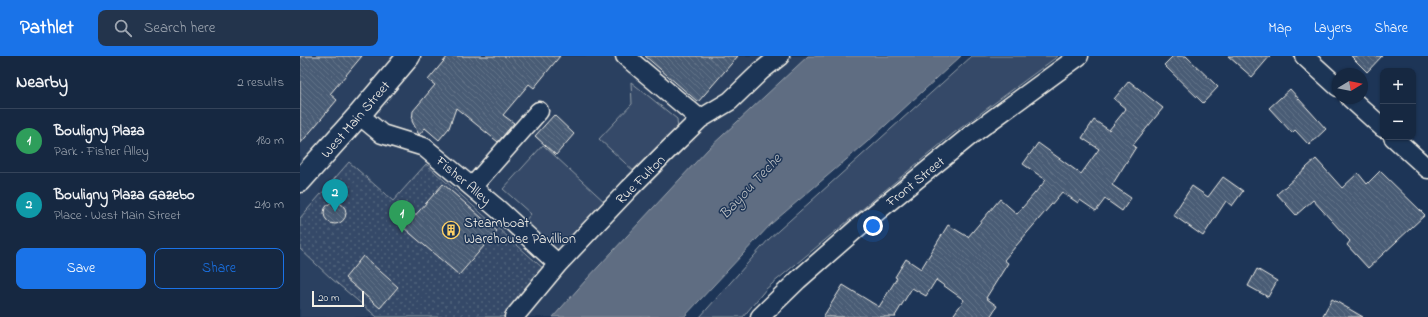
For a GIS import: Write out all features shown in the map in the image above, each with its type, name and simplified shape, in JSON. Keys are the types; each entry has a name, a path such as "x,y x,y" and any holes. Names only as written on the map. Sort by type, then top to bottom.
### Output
{"main road":[{"name":"West Main Street","path":"300,181 409,56"}],"street":[{"path":"625,56 700,120"},
{"name":"Rue Fulton","path":"514,317 558,264 630,188 700,120 730,101 761,71 780,56"},
{"name":"Front Street","path":"760,317 798,280 863,223 971,135 1079,56"},
{"path":"1304,56 1332,82"},
{"path":"1357,104 1380,125"},
{"path":"472,187 538,110"},
{"name":"Fisher Alley","path":"359,115 382,134 424,147 498,209 558,264"},
{"path":"1396,140 1428,168"}],"shaded area":[{"path":"300,56 824,56 582,317 300,317"},
{"path":"972,56 1058,56 954,133 766,289 743,317 700,317 769,239"},
{"path":"631,82 677,119 678,130 637,174 599,139 632,104"},
{"path":"543,145 607,204 561,255 524,222 531,214 503,189"},
{"path":"349,162 393,201 426,164 545,270 503,317 377,317 332,279 300,249 300,218"}],"water":[{"name":"Bayou Teche","path":"808,56 961,56 874,136 771,224 684,317 553,317 708,149"}],"building":[{"path":"300,56 362,56 330,94 337,100 300,144"},
{"path":"448,56 560,56 534,88 529,84 503,115 514,123 498,142 456,108 449,128 439,140 425,128 419,135 412,121 413,111 435,85 428,80"},
{"path":"645,56 738,56 698,102"},
{"path":"1173,56 1186,56 1218,87 1203,103 1164,65"},
{"path":"1228,56 1270,56 1252,77"},
{"path":"1351,56 1382,56 1368,71 1368,68 1363,68"},
{"path":"1129,81 1163,108 1133,145 1136,147 1112,185 1131,198 1122,211 1105,199 1096,211 1080,200 1078,203 1062,192 1004,260 1008,263 986,298 997,306 990,317 952,317 964,300 936,280 926,296 912,288 895,316 896,317 823,317 843,285 879,307 897,278 895,277 906,259 921,269 948,225 968,237 1000,199 1017,214 1046,180 1023,164 1038,143 1081,174 1099,149 1082,138 1094,120 1109,130 1126,109 1114,99"},
{"path":"1290,89 1326,129 1309,145 1295,130 1292,133 1269,108"},
{"path":"554,115 574,134 556,155 535,136"},
{"path":"1316,159 1342,188 1358,173 1367,184 1380,171 1425,215 1368,268 1347,245 1350,241 1313,200 1296,215 1277,194"},
{"path":"1223,177 1243,191 1232,206 1226,201 1203,236 1173,215 1192,186 1208,197"},
{"name":"Steamboat Warehouse Pavillion","path":"443,184 497,231 459,275 404,228"},
{"path":"335,202 339,203 345,209 345,217 339,223 335,224 331,223 325,217 324,213 325,209 331,203"},
{"path":"363,256 398,287 380,308 345,278"},
{"path":"1257,269 1277,281 1268,297 1248,286"},
{"path":"1332,299 1363,317 1322,317"}],"place":[{"name":"Bouligny Plaza Gazebo","path":"335,212"},
{"name":"Steamboat Warehouse Pavillion","path":"451,230"},
{"name":"Bouligny Plaza","path":"402,233"}]}
